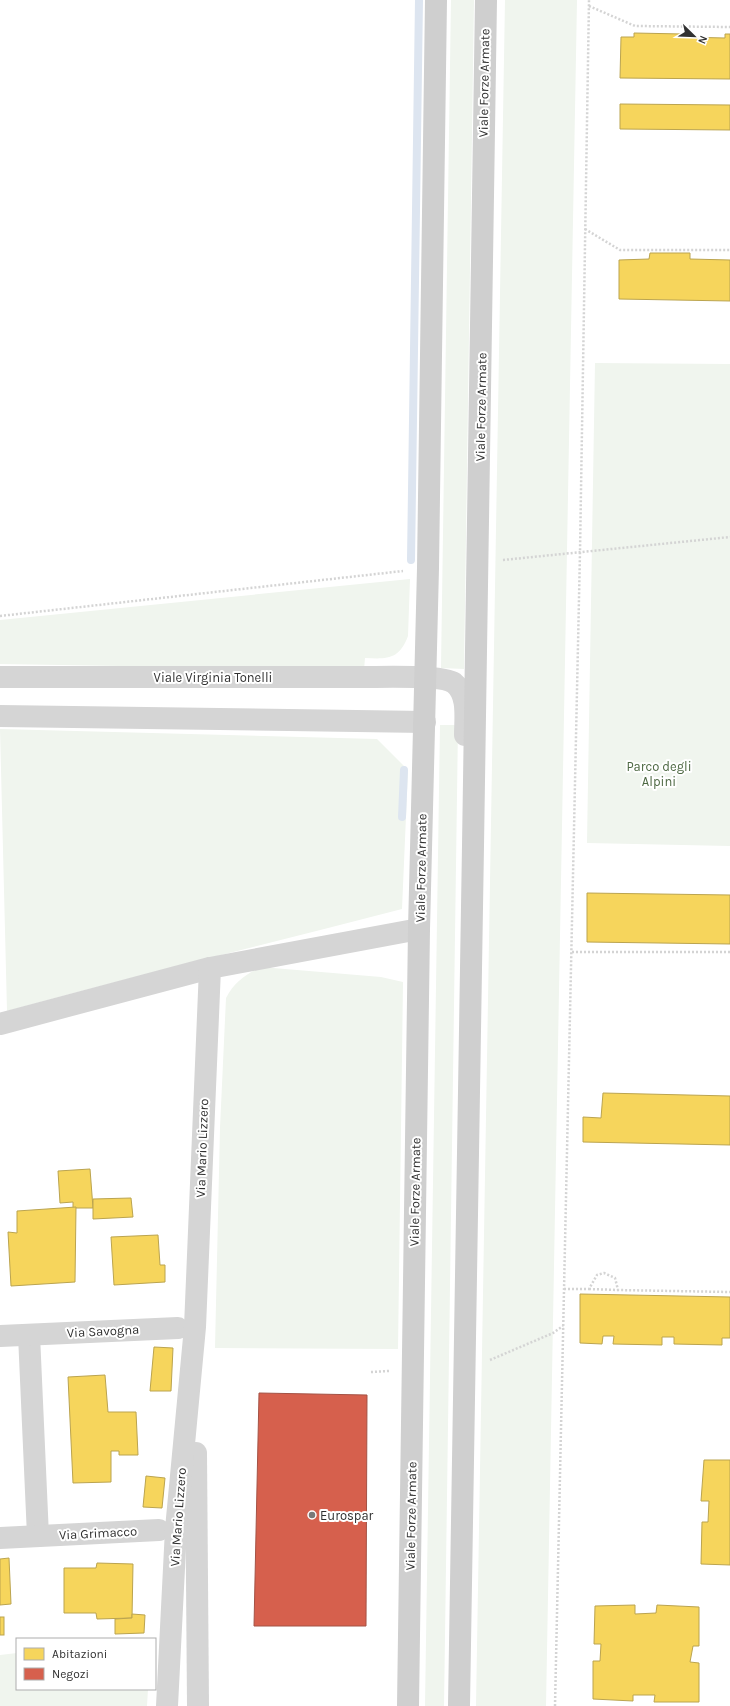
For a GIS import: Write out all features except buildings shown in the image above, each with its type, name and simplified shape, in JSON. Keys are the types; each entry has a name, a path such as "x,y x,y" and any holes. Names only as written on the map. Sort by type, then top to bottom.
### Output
{"street":[{"name":"Viale Forze Armate","path":"408,1706 419,929 426,678 436,0"},
{"name":"Viale Forze Armate","path":"459,1706 472,815 479,563 486,0"},
{"name":"Viale Virginia Tonelli","path":"0,677 426,678"},
{"name":"Viale Forze Armate","path":"426,678 448,680 454,683 462,694 465,712 464,785 472,815"},
{"path":"0,716 425,722"},
{"path":"0,1024 210,968 419,929"},
{"name":"Via Mario Lizzero","path":"167,1706 186,1328 210,968"},
{"name":"Via Mario Lizzero","path":"186,1328 198,1706"},
{"name":"Via Savogna","path":"0,1336 186,1328"},
{"path":"29,1335 38,1536"},
{"name":"Via Grimacco","path":"0,1538 159,1530"}],"path":[{"path":"555,1706 580,552 589,0"},
{"path":"589,6 635,26 730,27"},
{"path":"585,229 620,250 730,250"},
{"path":"497,561 730,537"},
{"path":"0,616 404,571"},
{"path":"572,952 730,952"},
{"path":"588,1289 597,1275 607,1273 615,1278 618,1290"},
{"path":"564,1289 730,1292"},
{"path":"486,1362 553,1333 563,1325"}],"green space":[{"path":"451,0 474,0 464,669 441,668"},
{"path":"505,0 577,0 546,1706 476,1706"},
{"name":"Parco degli Alpini","path":"595,363 730,364 730,846 587,843"},
{"path":"410,579 408,636 401,650 386,658 365,658 364,670 0,664 0,620"},
{"path":"440,725 458,725 444,1706 425,1706"},
{"path":"0,729 377,739 408,770 402,909 7,1011"},
{"path":"261,967 381,977 403,982 398,1349 215,1348 220,1128 226,998 229,992 241,979"},
{"path":"16,1653 16,1690 148,1690 147,1706 0,1706 0,1655"}],"waterway":[{"path":"411,560 419,0"},
{"path":"402,817 404,770"}],"place":[{"name":"Eurospar","path":"312,1515"}]}
